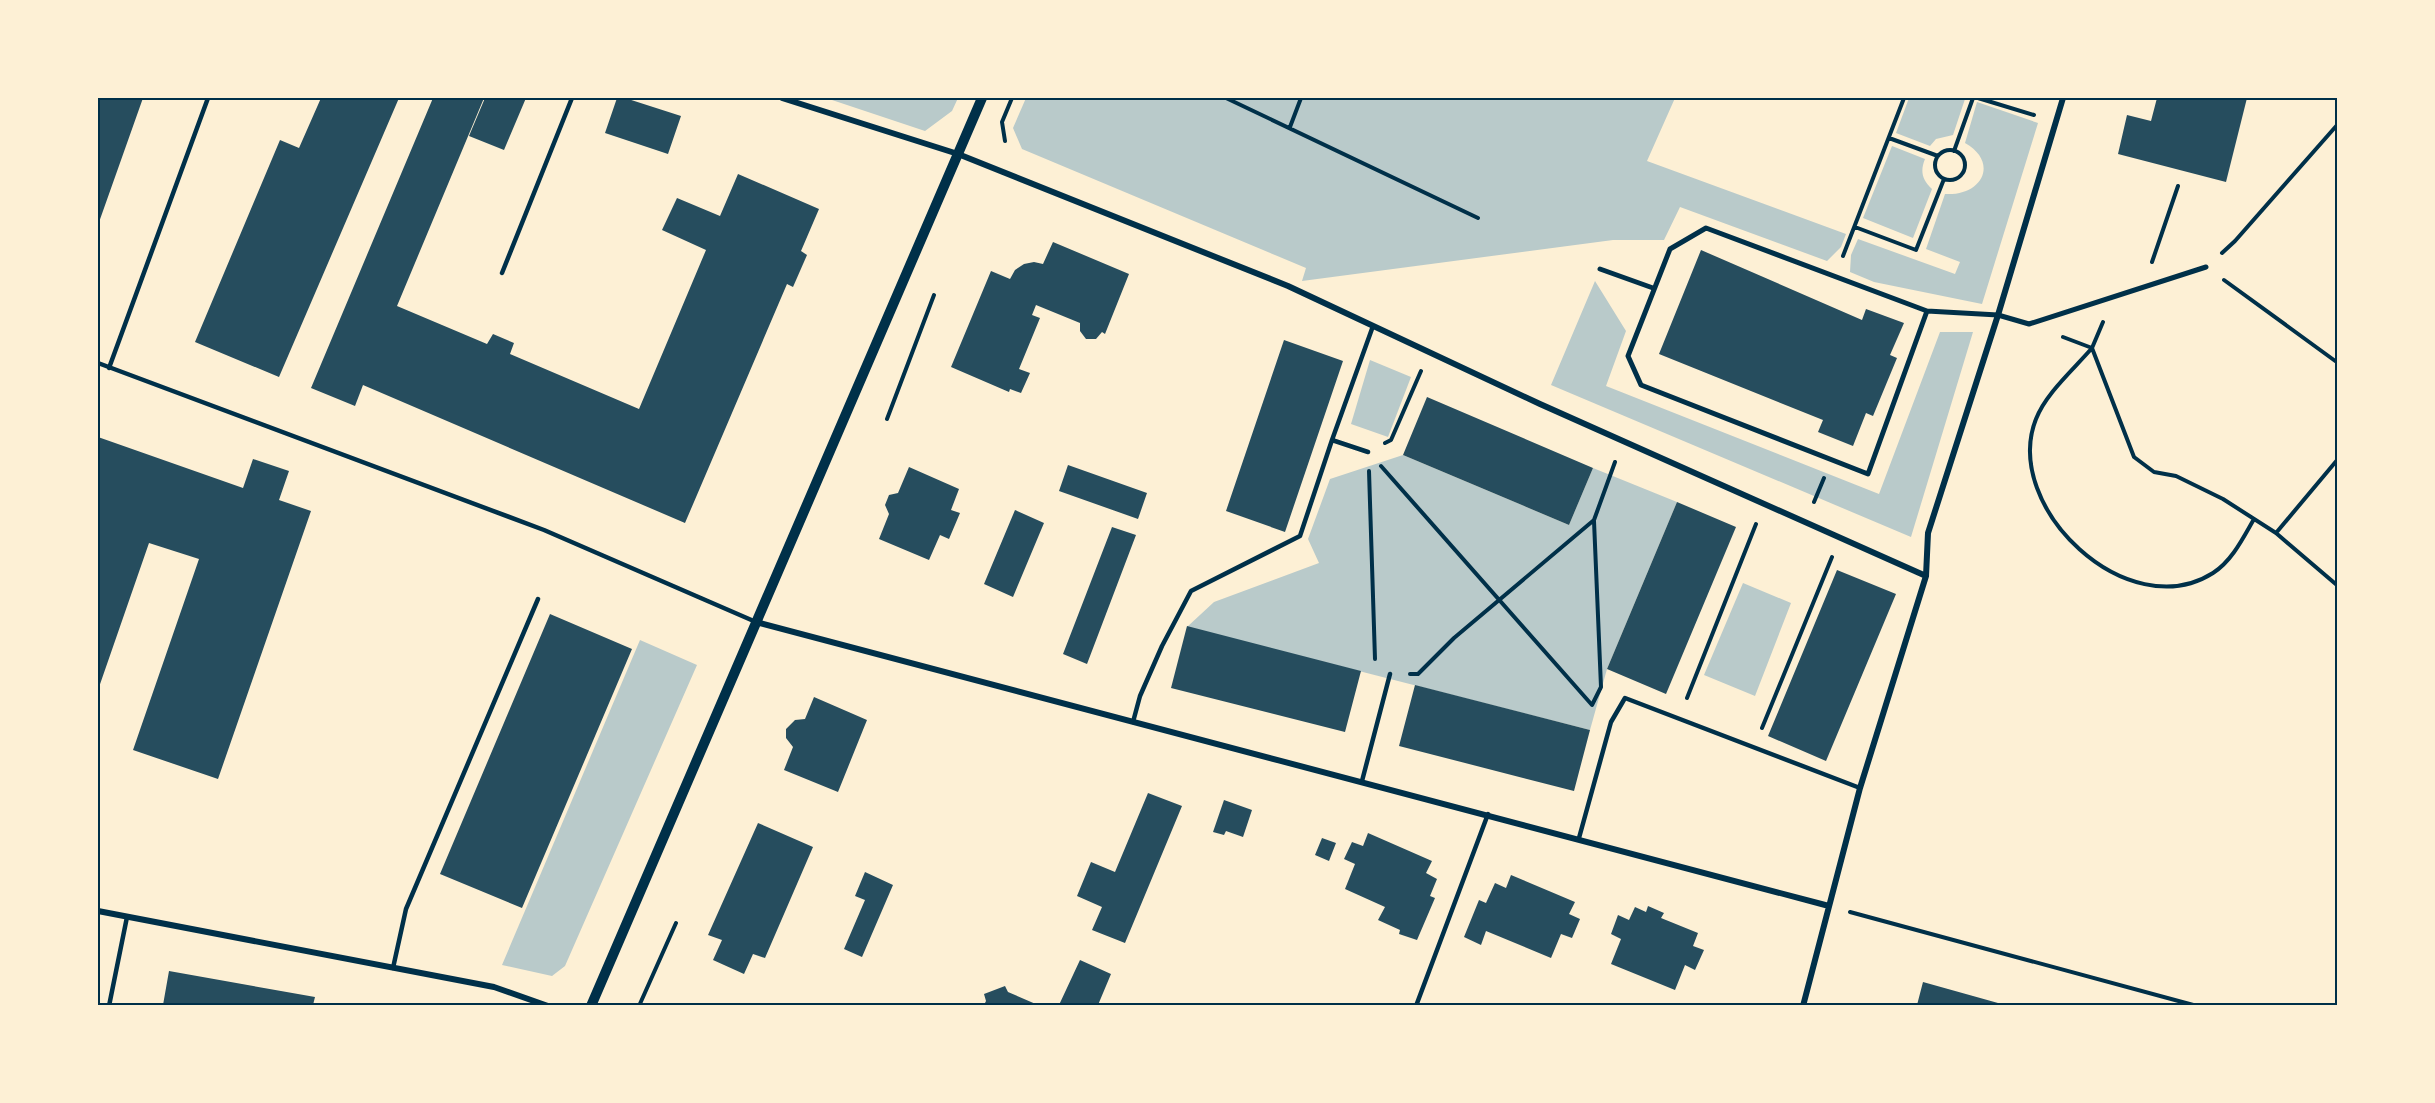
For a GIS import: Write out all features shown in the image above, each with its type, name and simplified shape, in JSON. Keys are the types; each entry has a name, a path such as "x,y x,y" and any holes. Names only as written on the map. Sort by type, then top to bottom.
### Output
{"street":[{"path":"782,98 958,154 1288,286 1540,404 1926,576"},
{"path":"591,1005 982,98"},
{"path":"1803,1005 1860,788 1926,576 1928,533 1931,521 1998,315 2063,98"},
{"path":"1927,311 1868,474 1641,385 1628,356 1670,249 1706,228 1927,311 1998,315 2029,324 2206,267"},
{"path":"1600,269 1653,288"},
{"path":"756,622 1829,906"},
{"path":"98,911 494,987 548,1005"}],"lane":[{"path":"109,368 208,98"},
{"path":"502,273 572,98"},
{"path":"1133,722 1140,696 1162,646 1191,591 1300,536 1373,326"},
{"path":"98,363 544,530 756,622"},
{"path":"1332,440 1368,452"},
{"path":"393,968 406,909 538,599"},
{"path":"1362,781 1390,674"},
{"path":"1579,838 1611,722 1625,698 1860,788"},
{"path":"1416,1005 1488,814"},
{"path":"109,1005 127,917"}],"path":[{"path":"1005,141 1002,122 1012,98"},
{"path":"1226,98 1478,218"},
{"path":"1290,127 1301,98"},
{"path":"1835,277 1904,98"},
{"path":"1954,151 1975,98 2056,122"},
{"path":"2337,124 2235,241 2206,267 2337,363"},
{"path":"1888,138 1938,156"},
{"path":"1946,150 1954,151 1964,159 1965,169 1956,179 1944,179 1935,170 1938,156 1946,150"},
{"path":"1855,227 1917,250 1944,179"},
{"path":"2145,286 2178,186"},
{"path":"887,419 934,295"},
{"path":"2113,296 2092,348 2043,406 2035,420 2030,449 2035,484 2051,515 2072,545 2096,564 2131,581 2158,587 2184,584 2213,573 2233,554 2254,519"},
{"path":"2029,324 2092,348 2134,457 2154,472 2176,476 2223,499 2276,533 2337,586"},
{"path":"1368,452 1391,440 1423,367"},
{"path":"1368,452 1592,705 1600,687 1594,520 1618,453"},
{"path":"1368,452 1375,666 1390,674 1418,674 1454,638 1594,520"},
{"path":"1805,522 1831,459"},
{"path":"2276,533 2337,459"},
{"path":"1679,719 1759,516"},
{"path":"1753,748 1835,551"},
{"path":"1829,906 2197,1005"},
{"path":"639,1005 676,924"}],"shaded area":[{"path":"826,98 958,98 952,111 925,131"},
{"path":"1026,98 1675,98 1647,161 1846,234 1841,247 1827,261 1680,207 1664,240 1613,240 1302,281 1306,268 1022,149 1013,128"},
{"path":"1909,98 1965,99 1953,135 1936,139 1930,146 1896,133"},
{"path":"1977,102 2038,123 1982,304 1874,282 1850,272 1851,255 1858,239 1955,274 1960,262 1926,249 1945,194 1969,190 1982,176 1984,168 1982,159 1965,143"},
{"path":"1892,146 1925,159 1923,175 1932,189 1913,238 1863,218"},
{"path":"1595,281 1626,331 1606,386 1879,494 1940,332 1973,332 1911,537 1551,385"},
{"path":"1370,360 1411,377 1388,437 1351,424"},
{"path":"1403,455 1569,525 1593,468 1677,502 1607,669 1590,730 1187,627 1214,602 1319,563 1308,539 1330,479"},
{"path":"1743,583 1791,603 1755,696 1704,675"},
{"path":"640,640 697,665 565,966 552,976 502,965"}],"building":[{"path":"98,98 143,98 98,225"},
{"path":"321,98 399,98 279,377 195,342 280,140 299,148"},
{"path":"433,98 484,98 397,306 487,344 493,334 514,343 510,354 639,409 706,250 662,230 677,198 720,216 738,174 819,209 801,251 807,255 793,287 787,284 685,523 363,385 355,406 311,388"},
{"path":"485,98 526,98 504,150 469,136"},
{"path":"617,98 625,98 681,116 668,154 605,133"},
{"path":"2157,98 2247,98 2226,182 2118,154 2127,115 2151,121"},
{"path":"1053,242 1129,274 1105,334 1102,332 1096,339 1086,339 1080,331 1080,323 1036,305 1032,315 1040,318 1019,369 1030,373 1021,393 1010,389 1009,392 951,367 991,271 1010,279 1015,270 1024,264 1034,262 1043,264"},
{"path":"1701,250 1862,320 1866,309 1904,323 1890,355 1897,358 1873,416 1866,413 1853,446 1818,432 1823,420 1659,354"},
{"path":"1284,340 1343,361 1285,532 1226,511"},
{"path":"1427,397 1593,468 1569,525 1403,455"},
{"path":"98,437 243,488 253,459 289,471 279,500 311,511 218,779 133,750 199,559 149,543 98,690"},
{"path":"1068,465 1147,493 1138,519 1059,491"},
{"path":"909,467 959,489 951,510 960,513 949,539 940,535 929,560 879,539 889,514 885,505 889,495 898,493"},
{"path":"1677,502 1736,527 1666,694 1607,669"},
{"path":"1015,510 1044,523 1013,597 984,584"},
{"path":"1112,527 1136,535 1087,664 1063,654"},
{"path":"1837,570 1896,594 1826,761 1768,736"},
{"path":"550,614 632,649 522,908 440,874"},
{"path":"1187,626 1361,671 1345,732 1171,688"},
{"path":"1415,685 1590,730 1574,791 1399,746"},
{"path":"814,697 867,720 838,792 784,770 793,747 786,738 786,729 795,720 805,719"},
{"path":"1148,793 1182,806 1125,943 1092,930 1102,907 1077,896 1091,862 1115,872"},
{"path":"1224,800 1252,810 1243,837 1226,831 1224,835 1213,832"},
{"path":"758,823 813,847 765,958 753,954 744,974 713,960 722,940 708,935"},
{"path":"1368,833 1432,861 1426,873 1437,879 1430,896 1435,898 1417,940 1399,934 1400,930 1378,920 1385,907 1345,889 1355,864 1344,859 1352,842 1363,846"},
{"path":"1322,838 1336,843 1329,861 1315,855"},
{"path":"865,872 893,885 862,957 844,949 865,900 855,896"},
{"path":"1511,875 1575,902 1569,914 1580,919 1572,938 1561,934 1551,958 1486,931 1481,945 1464,937 1479,900 1486,903 1495,883 1506,888"},
{"path":"1648,906 1664,913 1661,918 1698,933 1693,946 1704,950 1695,970 1685,965 1675,990 1611,964 1621,939 1611,934 1618,915 1629,920 1635,907 1646,912"},
{"path":"1080,960 1111,974 1098,1005 1059,1005"},
{"path":"169,971 315,997 313,1005 163,1005"},
{"path":"1923,982 1998,1003 1997,1005 1917,1005"},
{"path":"1005,986 1008,992 1038,1005 984,1005 986,1001 984,994"}]}
